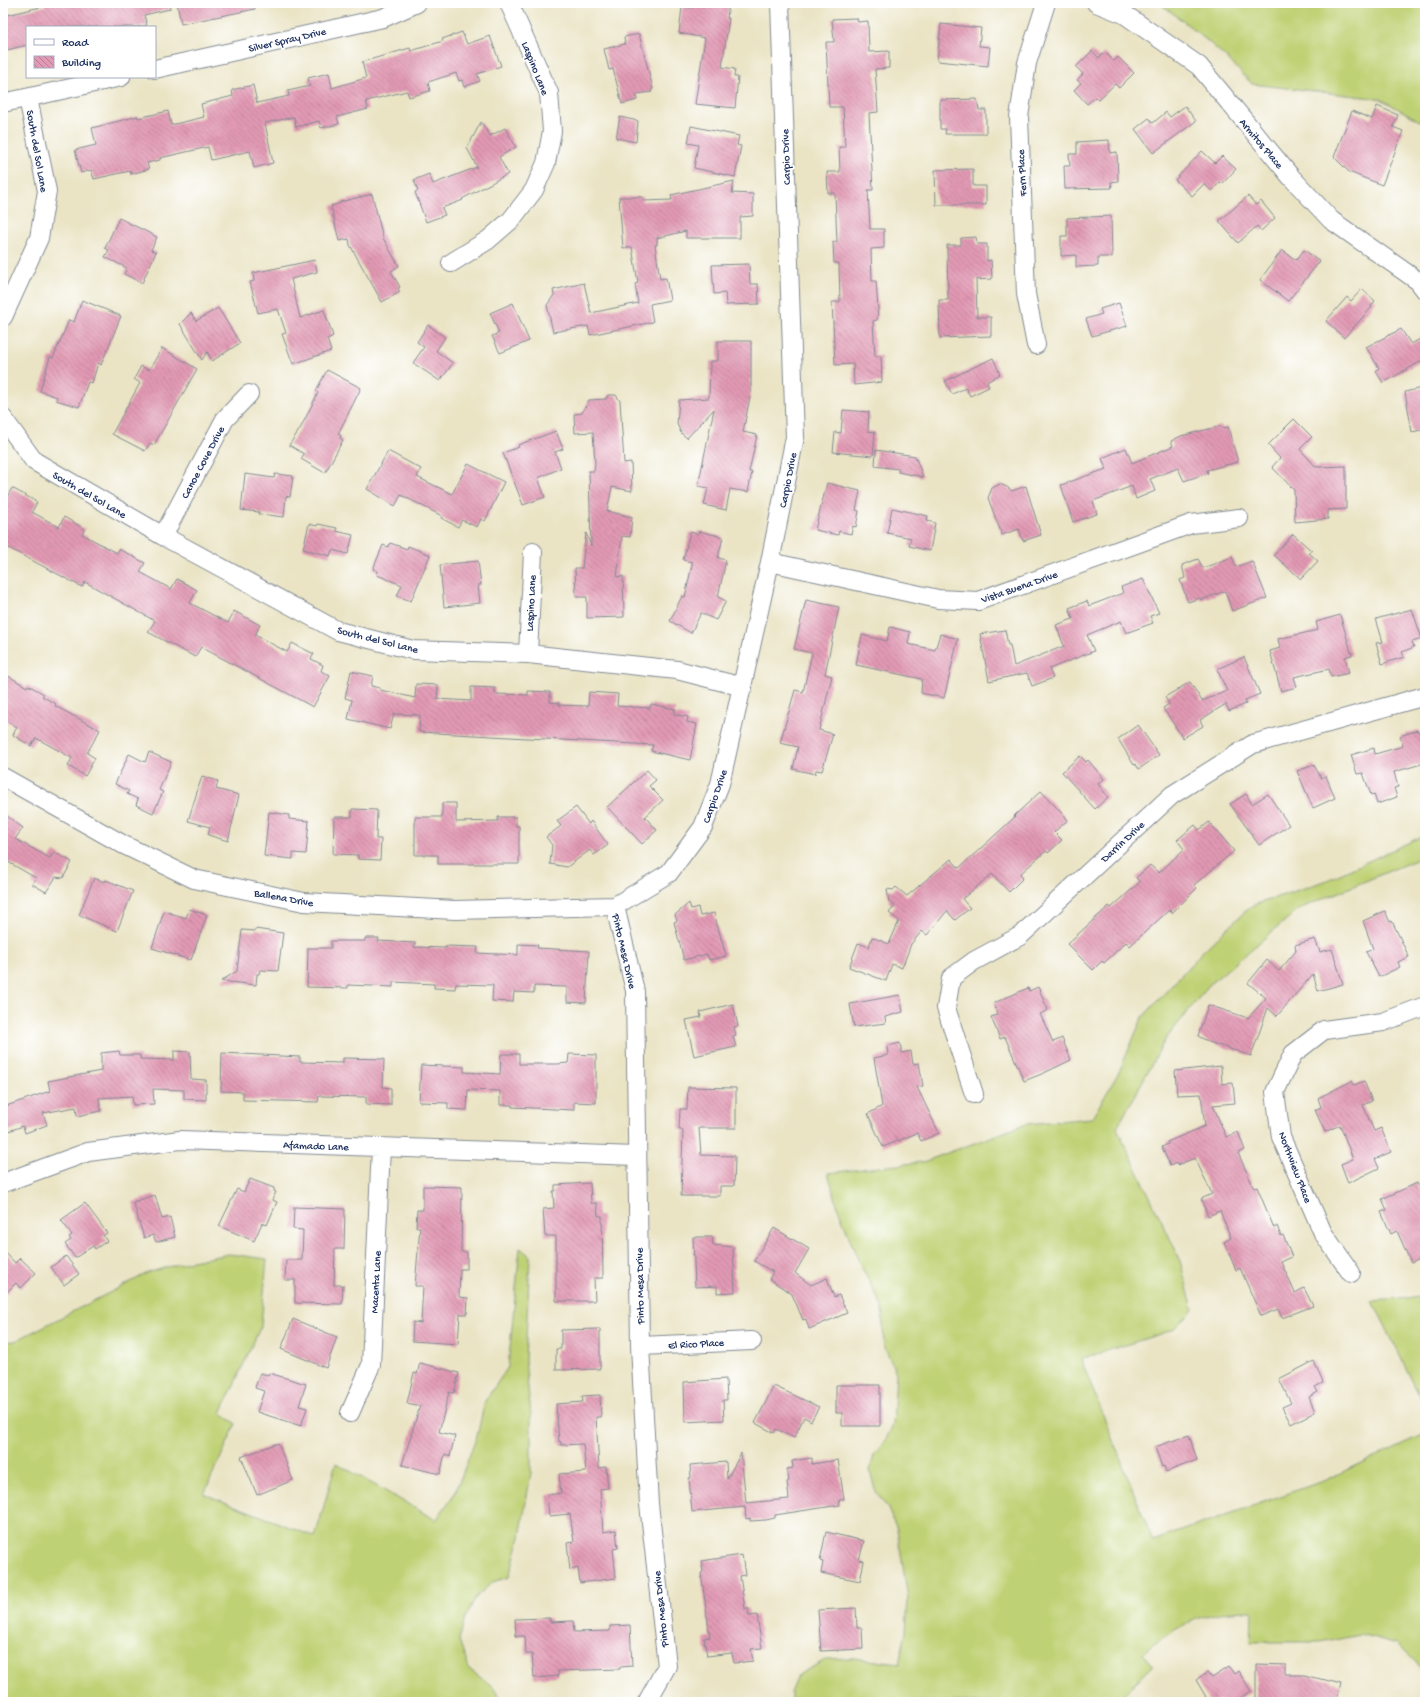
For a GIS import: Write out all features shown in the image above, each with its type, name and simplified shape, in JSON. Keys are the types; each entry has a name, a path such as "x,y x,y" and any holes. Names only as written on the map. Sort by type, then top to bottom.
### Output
{"street":[{"name":"Silver Spray Drive","path":"156,69 383,18 417,3"},
{"name":"Laspino Lane","path":"451,263 488,240 511,220 534,190 546,163 552,131 549,94 509,3"},
{"name":"Carpio Drive","path":"615,906 669,873 703,828 720,784 743,687 795,438 780,3"},
{"name":"Fern Place","path":"1036,345 1026,294 1018,117 1027,63 1046,3"},
{"name":"Armitos Place","path":"1096,3 1124,14 1199,66 1283,168 1331,220 1418,281 1425,290"},
{"path":"3,103 117,78"},
{"name":"South del Sol Lane","path":"3,316 39,238 47,191 28,98"},
{"name":"Canoe Cove Drive","path":"163,536 225,419 249,394"},
{"name":"South del Sol Lane","path":"3,418 34,461 163,536 338,631 413,650 528,654 677,670 743,687"},
{"name":"Vista Buena Drive","path":"770,562 938,599 978,601 1191,524 1239,518"},
{"name":"Laspino Lane","path":"528,654 533,552"},
{"name":"Darrin Drive","path":"974,1094 946,1008 951,978 974,961 1020,936 1172,795 1253,744 1425,696"},
{"name":"Ballena Drive","path":"3,776 124,845 194,878 304,902 455,910 615,906"},
{"name":"Pinto Mesa Drive","path":"615,906 634,991 640,1346 649,1504 666,1666 646,1702"},
{"name":"Northview Place","path":"1351,1273 1323,1233 1281,1137 1275,1092 1293,1054 1324,1030 1383,1022 1425,1006"},
{"name":"Afamado Lane","path":"3,1183 88,1152 180,1140 636,1156"},
{"name":"Macenta Lane","path":"350,1413 371,1365 381,1147"},
{"name":"El Rico Place","path":"640,1346 752,1341"}],"green space":[{"path":"1159,3 1425,3 1425,124 1381,99 1252,84 1208,41"},
{"path":"1425,835 1425,856 1299,909 1209,985 1165,1040 1117,1128 1179,1257 1193,1310 1173,1330 1081,1359 1153,1541 1323,1481 1425,1434 1425,1671 1397,1644 1361,1634 1320,1642 1251,1642 1252,1611 1219,1613 1205,1616 1169,1634 1142,1653 1153,1666 1135,1683 1119,1702 791,1702 791,1692 798,1675 827,1659 854,1658 899,1664 906,1632 908,1598 897,1529 887,1507 875,1490 870,1471 874,1455 885,1441 893,1425 896,1373 884,1345 882,1307 858,1260 839,1211 828,1173 923,1162 1026,1124 1092,1118 1119,1072 1142,1018 1203,951 1251,906 1325,881"},
{"path":"520,1248 530,1256 525,1361 531,1415 531,1473 520,1537 509,1577 493,1582 477,1596 465,1618 459,1640 469,1669 492,1686 503,1702 3,1702 3,1342 15,1341 150,1272 187,1262 229,1254 267,1259 261,1326 221,1413 236,1424 204,1494 315,1537 336,1463 436,1520 455,1493 477,1436 485,1401 508,1367"},
{"path":"1425,1295 1425,1407 1373,1301"}],"building":[{"path":"45,3 169,3 170,9 144,15 147,25 143,26 26,26 26,45 3,51 3,16 45,6"},
{"path":"177,3 254,3 255,9 181,24"},
{"path":"692,3 729,3 727,18 729,18 722,67 735,69 734,77 738,77 735,108 695,104 705,38 679,33 682,7 691,8"},
{"path":"857,18 858,22 868,21 869,52 889,51 889,68 875,69 878,112 869,113 873,190 868,190 870,229 884,229 884,248 871,249 872,281 876,281 878,309 877,320 873,321 875,356 881,356 882,382 854,385 853,364 835,365 832,302 840,302 839,263 834,263 833,242 837,242 835,193 828,193 827,172 840,172 839,147 845,147 843,107 829,107 826,42 834,42 832,19"},
{"path":"941,24 981,28 979,46 990,47 988,66 937,61"},
{"path":"462,32 467,44 490,36 501,66 477,74 480,81 464,87 462,80 459,81 456,73 428,82 430,91 409,97 407,91 366,101 368,109 337,117 339,124 321,128 319,121 296,127 294,117 265,123 273,163 254,168 250,151 211,160 208,147 160,158 160,160 147,163 149,169 131,174 130,171 94,179 91,170 81,173 75,150 96,145 92,128 138,116 138,118 168,111 171,125 204,117 201,104 233,96 232,90 253,85 257,103 289,96 288,91 310,86 308,78 329,73 332,88 366,78 362,62 410,48 411,51 443,41 442,39"},
{"path":"639,34 653,89 651,90 652,92 637,94 637,100 622,104 613,69 609,70 604,49 625,44 624,37"},
{"path":"1092,51 1099,58 1104,53 1114,61 1118,57 1134,73 1119,88 1115,84 1098,100 1095,97 1087,104 1074,90 1081,83 1077,80 1083,74 1076,67"},
{"path":"977,99 979,110 986,110 986,134 945,134 946,129 940,129 940,100"},
{"path":"1185,106 1196,121 1153,153 1135,129 1149,118 1153,123 1166,112 1170,117"},
{"path":"1377,106 1398,115 1393,127 1403,131 1382,185 1349,172 1334,157 1352,111 1372,119"},
{"path":"620,117 638,121 636,142 616,138"},
{"path":"481,122 490,136 505,128 516,147 499,157 508,174 462,199 463,200 442,208 445,215 426,222 415,192 418,191 414,180 429,174 433,184 477,167 467,148"},
{"path":"691,126 739,136 737,145 741,146 735,177 694,168 698,145 688,143"},
{"path":"1109,140 1110,153 1117,152 1118,181 1111,182 1112,188 1065,189 1064,166 1070,166 1069,154 1077,154 1077,142"},
{"path":"1202,151 1215,163 1222,156 1236,169 1222,184 1220,182 1212,191 1204,184 1192,196 1175,180"},
{"path":"973,169 973,186 986,186 986,205 936,205 935,170"},
{"path":"734,181 732,193 753,194 753,216 740,217 740,238 686,238 686,231 657,238 657,245 655,245 660,279 666,278 670,300 650,304 653,322 590,335 588,326 553,332 547,305 554,295 553,290 584,283 591,313 638,303 635,284 638,283 632,247 623,248 619,197 643,197 643,201 672,200 671,195"},
{"path":"372,194 383,238 399,266 391,271 400,287 398,288 400,292 382,302 350,245 349,239 339,241 331,206 341,203 340,202"},
{"path":"1248,196 1256,205 1261,201 1275,218 1261,231 1257,226 1238,243 1219,221"},
{"path":"1111,216 1112,257 1098,257 1098,266 1076,267 1076,255 1061,256 1061,236 1067,236 1067,218"},
{"path":"119,218 157,237 151,250 156,252 142,283 124,274 127,268 105,257 109,250 105,248"},
{"path":"976,237 977,244 987,244 987,261 991,260 992,279 976,280 977,317 991,317 991,336 940,338 939,300 948,300 947,245 961,245 961,238"},
{"path":"1282,250 1296,260 1304,250 1320,261 1288,301 1260,280"},
{"path":"315,260 317,272 291,279 300,318 324,310 333,336 327,339 331,351 293,364 282,334 286,333 278,309 258,313 250,282 254,281 253,273"},
{"path":"749,264 750,284 758,284 759,304 726,305 725,293 714,294 712,265"},
{"path":"1362,289 1375,301 1371,306 1372,307 1344,338 1326,321 1347,297 1351,301"},
{"path":"82,300 121,316 101,365 98,363 92,383 88,382 79,407 56,400 57,397 40,391 50,357 53,358 69,320 74,322"},
{"path":"513,303 529,341 500,353 492,336 499,333 490,313"},
{"path":"1119,303 1127,326 1092,336 1086,319 1102,314 1100,309"},
{"path":"218,308 240,343 212,361 207,352 202,360 180,324 191,313 196,321"},
{"path":"428,325 445,337 436,351 453,363 440,381 413,363 424,347 417,342"},
{"path":"1401,329 1411,344 1420,339 1425,347 1425,359 1383,383 1376,371 1379,368 1366,347"},
{"path":"718,341 751,341 751,392 743,432 757,435 749,472 752,472 748,492 730,489 726,510 704,505 708,488 698,486 714,409 687,438 681,433 677,424 679,400 709,398 710,361 718,361"},
{"path":"162,348 197,369 154,445 150,443 145,451 112,434 140,383 134,379 141,366 149,370"},
{"path":"993,358 1000,374 987,382 989,387 970,396 966,388 952,394 945,381"},
{"path":"327,370 361,388 338,434 343,440 325,473 301,459 304,454 289,445 300,429 318,393 316,391"},
{"path":"1425,387 1425,429 1412,432 1405,392"},
{"path":"608,395 616,395 620,401 624,463 631,462 632,491 612,487 607,511 632,517 630,537 622,536 617,577 623,576 624,617 587,618 587,597 576,597 575,568 582,568 586,533 591,546 589,471 594,471 595,463 593,432 575,433 574,414 582,413 589,400 606,399"},
{"path":"843,410 869,412 868,431 875,432 873,456 833,452 835,432 841,433"},
{"path":"1294,419 1312,437 1300,449 1316,467 1346,466 1346,509 1328,510 1328,519 1295,522 1294,490 1272,467 1280,458 1268,445"},
{"path":"1221,426 1222,428 1228,427 1238,462 1207,470 1208,473 1184,481 1178,468 1150,479 1155,491 1136,499 1132,486 1093,501 1097,514 1073,522 1061,485 1106,469 1102,458 1126,448 1132,463 1173,446 1171,441 1181,436"},
{"path":"556,431 563,449 555,452 561,468 538,478 545,497 523,505 503,453 519,447 518,445"},
{"path":"876,450 915,456 923,477 898,472 899,469 875,466"},
{"path":"388,451 421,469 417,477 452,494 468,464 504,482 485,521 481,519 477,527 462,520 458,527 441,518 442,516 401,495 395,506 367,489"},
{"path":"245,474 274,478 275,474 293,476 290,497 286,496 284,517 241,510"},
{"path":"827,483 860,491 856,510 859,511 856,527 853,526 851,534 839,531 838,535 815,530"},
{"path":"1000,484 1012,491 1026,486 1041,535 1023,541 1019,529 1002,535 988,498 992,488"},
{"path":"12,488 37,502 32,512 59,527 64,517 85,529 82,534 117,553 119,549 145,563 140,572 171,589 177,579 197,590 190,603 228,623 234,611 260,625 255,635 287,652 292,643 314,654 311,659 323,665 321,671 330,676 313,707 201,647 195,657 148,632 155,621 85,582 82,587 3,545 3,504"},
{"path":"892,508 928,516 927,521 935,523 930,551 909,546 911,538 887,533"},
{"path":"309,524 317,526 318,524 337,528 336,531 353,535 348,554 332,550 330,556 303,549"},
{"path":"699,531 723,537 718,558 726,560 718,597 726,601 716,620 701,613 691,633 670,621 682,596 685,597 692,562 683,560 690,532 698,534"},
{"path":"1293,534 1312,551 1309,553 1318,561 1301,579 1274,555"},
{"path":"390,543 407,549 408,546 430,555 411,601 397,596 402,585 377,575 378,571 373,569 383,545 388,547"},
{"path":"1232,557 1236,567 1252,561 1267,598 1232,611 1225,591 1201,600 1200,598 1188,602 1180,580 1185,578 1182,565 1198,559 1203,568"},
{"path":"478,561 481,585 478,585 480,603 444,607 440,565"},
{"path":"1143,579 1159,613 1150,616 1153,623 1126,633 1121,621 1087,635 1094,651 1049,669 1053,678 1032,686 1027,673 989,681 980,634 1005,630 1008,645 1010,645 1014,666 1064,646 1056,625 1073,619 1069,608 1087,601 1089,606 1123,593 1121,587"},
{"path":"806,600 839,607 825,674 832,676 819,730 833,734 822,771 816,770 815,774 793,769 798,747 780,743 795,690 803,692 812,653 794,649"},
{"path":"1412,609 1422,639 1412,642 1414,647 1402,652 1404,657 1382,664 1376,643 1383,642 1376,619"},
{"path":"1340,615 1352,655 1345,657 1349,673 1331,677 1329,669 1294,677 1297,687 1281,691 1270,651 1280,648 1278,639 1318,630 1316,622"},
{"path":"890,627 910,632 908,644 935,650 940,634 958,639 944,698 921,693 922,679 856,665 862,635 887,641"},
{"path":"1244,657 1260,694 1245,700 1246,704 1229,711 1226,704 1200,720 1203,726 1183,738 1163,708 1169,704 1165,697 1190,682 1202,701 1227,691 1217,669"},
{"path":"351,671 373,676 371,686 380,688 380,690 415,698 416,684 438,685 437,699 471,701 471,687 495,688 495,694 528,695 528,691 550,692 550,702 559,703 559,705 588,706 589,692 618,694 617,706 650,708 651,704 675,709 674,714 688,717 687,722 697,724 690,760 651,751 653,745 419,732 420,715 394,714 390,729 348,719 352,700 345,698"},
{"path":"3,673 27,687 28,685 44,694 42,696 56,704 55,706 100,730 87,753 95,758 85,776 68,766 72,758 36,738 31,746 13,735 17,727 3,719"},
{"path":"1138,725 1159,755 1139,769 1135,764 1134,765 1118,739"},
{"path":"1418,730 1422,741 1425,740 1425,763 1394,772 1398,787 1394,788 1397,797 1377,804 1374,794 1371,795 1363,773 1357,774 1351,755 1374,748 1375,754 1403,746 1400,736"},
{"path":"149,752 171,762 159,790 163,792 153,813 136,805 138,799 127,794 129,791 115,784 129,754 145,762"},
{"path":"1080,756 1086,762 1088,760 1104,779 1098,784 1108,797 1095,809 1062,772"},
{"path":"1314,765 1321,778 1326,776 1335,798 1313,808 1297,771"},
{"path":"647,770 656,780 649,786 663,800 645,817 657,830 642,844 607,807"},
{"path":"202,776 218,781 216,789 239,795 228,841 208,835 210,827 188,821"},
{"path":"1041,791 1068,820 1054,832 1062,840 1048,853 1046,851 1020,874 1023,878 1009,892 992,874 962,899 970,908 955,920 947,911 927,935 922,931 911,944 902,968 892,964 886,981 849,967 858,943 869,947 872,937 889,944 899,921 889,913 895,906 889,902 887,889 893,890 896,887 907,896 951,859 959,868"},
{"path":"1246,794 1252,804 1268,794 1289,825 1259,845 1230,804"},
{"path":"442,803 456,803 456,822 498,821 498,817 516,817 516,826 519,826 519,864 438,864 438,855 415,855 415,817 442,817"},
{"path":"576,807 589,824 591,821 608,845 594,855 590,850 567,867 550,864 552,845 546,837 561,826 557,821"},
{"path":"352,809 377,810 376,839 381,839 380,860 358,859 358,855 333,854 334,817 352,817"},
{"path":"269,812 289,815 289,819 309,821 306,854 293,853 293,859 264,856"},
{"path":"3,813 23,828 15,839 50,858 54,852 72,862 63,878 56,877 46,892 32,884 36,878 3,859"},
{"path":"1209,822 1234,851 1194,885 1197,888 1172,913 1169,910 1130,946 1126,942 1104,963 1102,961 1093,970 1067,944 1109,906 1111,908 1140,882 1136,878 1150,865 1159,873 1184,849 1177,840 1195,825 1199,830"},
{"path":"94,878 105,882 106,880 133,891 117,931 79,915"},
{"path":"689,903 691,909 698,907 700,916 714,913 726,956 709,960 707,954 684,960 674,922 677,921 675,915"},
{"path":"189,909 207,915 191,960 152,948 164,911 186,918"},
{"path":"1385,911 1390,922 1392,921 1409,957 1398,962 1400,967 1379,977 1366,952 1373,949 1363,921"},
{"path":"255,929 283,933 278,971 260,970 259,974 257,974 256,985 221,981 237,971 242,930 255,931"},
{"path":"365,938 379,938 378,941 415,943 414,947 478,947 477,953 518,955 518,944 538,945 537,948 589,951 586,1003 567,1002 567,987 534,986 534,993 514,992 513,1002 492,1001 493,985 456,984 455,989 434,988 434,984 393,982 393,987 348,985 348,988 307,987 308,948 331,948 331,941 365,941"},
{"path":"1315,939 1320,952 1332,949 1343,984 1318,991 1313,974 1277,1016 1268,1008 1251,1056 1209,1042 1198,1036 1208,1005 1248,1018 1266,998 1248,983 1267,960 1279,971 1296,951 1295,945"},
{"path":"1038,987 1048,1010 1040,1014 1053,1042 1062,1038 1071,1060 1024,1081 1005,1037 1000,1039 991,1017 997,1015 994,1003 1028,988 1029,991"},
{"path":"900,995 903,1012 885,1017 886,1023 854,1027 850,1004"},
{"path":"733,1004 738,1026 734,1027 736,1035 733,1036 736,1047 694,1056 686,1020 701,1017 700,1012"},
{"path":"900,1043 902,1053 911,1051 913,1064 919,1063 923,1086 917,1087 939,1133 921,1141 917,1133 883,1147 868,1114 882,1106 874,1058 888,1055 887,1046"},
{"path":"119,1051 120,1055 140,1055 140,1059 174,1060 174,1051 190,1052 191,1079 206,1080 206,1100 184,1099 184,1090 153,1089 154,1104 133,1105 132,1096 99,1098 101,1111 77,1116 76,1107 43,1113 47,1125 25,1133 23,1126 3,1133 3,1107 50,1091 48,1081 101,1071 101,1053"},
{"path":"222,1053 300,1057 300,1062 343,1063 343,1058 384,1059 383,1087 391,1088 391,1105 366,1104 366,1097 319,1096 318,1102 243,1100 243,1092 221,1091"},
{"path":"501,1054 519,1054 519,1064 568,1063 569,1054 596,1055 596,1103 574,1102 574,1110 512,1107 512,1105 500,1105 500,1091 468,1090 467,1110 448,1109 448,1103 419,1102 421,1065 464,1067 464,1072 500,1074"},
{"path":"1221,1066 1222,1084 1233,1083 1235,1103 1213,1105 1226,1137 1238,1132 1245,1150 1238,1153 1254,1188 1257,1187 1274,1228 1277,1226 1281,1236 1283,1235 1292,1257 1281,1262 1295,1293 1304,1288 1313,1306 1282,1318 1278,1309 1261,1316 1240,1268 1236,1270 1224,1242 1231,1238 1220,1211 1208,1216 1201,1199 1212,1194 1195,1158 1170,1166 1162,1147 1168,1144 1167,1142 1205,1126 1201,1094 1177,1095 1175,1071"},
{"path":"1352,1081 1354,1085 1364,1081 1372,1101 1363,1105 1374,1131 1381,1128 1391,1152 1375,1159 1379,1168 1348,1183 1341,1164 1353,1159 1340,1125 1325,1132 1315,1110 1321,1107 1318,1098"},
{"path":"688,1087 736,1088 736,1128 699,1128 701,1155 735,1156 734,1186 720,1186 720,1196 681,1196 683,1130 679,1130 680,1109 687,1109"},
{"path":"250,1179 274,1188 274,1191 276,1192 272,1200 277,1202 267,1225 262,1223 254,1241 219,1226 237,1189 244,1192"},
{"path":"590,1183 591,1203 597,1203 598,1216 602,1216 603,1278 594,1278 595,1301 556,1301 556,1236 545,1236 543,1209 554,1208 553,1191 555,1191 555,1185"},
{"path":"1417,1183 1425,1202 1425,1257 1411,1263 1397,1231 1391,1234 1381,1212 1387,1210 1382,1199"},
{"path":"423,1186 462,1187 461,1252 467,1252 467,1269 460,1269 459,1297 468,1298 467,1314 460,1314 458,1344 412,1341 413,1322 421,1323 423,1286 415,1286 420,1227 416,1227 417,1210 423,1210"},
{"path":"155,1195 162,1219 170,1217 175,1237 156,1242 153,1235 144,1238 133,1202"},
{"path":"85,1203 107,1233 103,1236 107,1241 95,1249 93,1246 75,1258 65,1244 71,1240 69,1237 72,1235 61,1220"},
{"path":"294,1207 345,1209 344,1249 335,1249 334,1285 343,1285 342,1304 295,1303 295,1280 285,1280 286,1260 302,1260 303,1230 293,1229"},
{"path":"774,1228 809,1249 795,1273 811,1285 827,1278 834,1297 839,1295 847,1313 809,1329 806,1319 803,1320 792,1294 769,1279 773,1272 754,1261"},
{"path":"693,1237 712,1237 713,1245 733,1247 735,1292 717,1293 717,1286 695,1287"},
{"path":"3,1250 15,1263 20,1258 36,1273 21,1288 16,1283 3,1296"},
{"path":"66,1256 79,1274 64,1285 51,1267"},
{"path":"293,1319 337,1337 326,1368 281,1349"},
{"path":"600,1329 600,1369 556,1370 556,1349 561,1349 561,1330"},
{"path":"1314,1361 1323,1383 1315,1387 1318,1392 1309,1397 1315,1412 1291,1424 1282,1407 1291,1403 1279,1379"},
{"path":"420,1363 459,1373 454,1393 449,1392 439,1432 455,1436 450,1456 445,1454 440,1474 402,1465 420,1406 407,1403 414,1373 417,1374"},
{"path":"260,1373 268,1375 269,1373 306,1384 299,1406 307,1408 301,1426 257,1412 264,1391 255,1388"},
{"path":"726,1379 727,1400 723,1400 724,1420 685,1422 684,1382"},
{"path":"836,1385 880,1385 880,1426 842,1426 842,1413 836,1413"},
{"path":"774,1386 819,1407 811,1421 804,1417 794,1438 776,1429 774,1433 755,1423"},
{"path":"600,1395 601,1417 596,1417 599,1468 606,1467 608,1488 600,1489 603,1532 616,1530 618,1548 613,1549 616,1578 580,1583 578,1568 570,1570 567,1543 574,1542 570,1514 549,1516 547,1495 561,1493 559,1474 586,1472 583,1444 561,1445 561,1442 559,1442 556,1404 583,1402 582,1396"},
{"path":"1189,1435 1197,1460 1166,1472 1164,1466 1162,1467 1155,1447"},
{"path":"278,1443 293,1480 257,1495 241,1457"},
{"path":"741,1453 746,1503 789,1499 787,1469 793,1468 792,1461 812,1458 812,1464 838,1460 844,1499 839,1500 840,1505 775,1515 775,1518 766,1520 750,1521 750,1518 746,1519 745,1507 692,1512 689,1478 691,1478 690,1465 726,1462 727,1479"},
{"path":"826,1532 864,1541 859,1560 864,1561 860,1581 821,1573 823,1562 820,1561"},
{"path":"742,1555 745,1575 740,1576 745,1609 748,1608 749,1616 757,1615 762,1648 751,1649 753,1661 734,1663 732,1653 707,1656 704,1638 710,1637 701,1573 703,1572 701,1561"},
{"path":"856,1608 857,1628 862,1628 863,1649 821,1651 818,1610"},
{"path":"550,1618 550,1622 573,1621 574,1632 610,1631 610,1626 630,1625 632,1666 620,1667 620,1669 558,1671 558,1676 534,1678 532,1654 526,1654 525,1636 516,1636 515,1619"},
{"path":"1256,1665 1286,1666 1286,1675 1305,1675 1340,1684 1336,1702 1256,1702"},
{"path":"1229,1667 1234,1674 1238,1671 1251,1691 1234,1702 1209,1702 1196,1680 1207,1672 1212,1678"}]}
